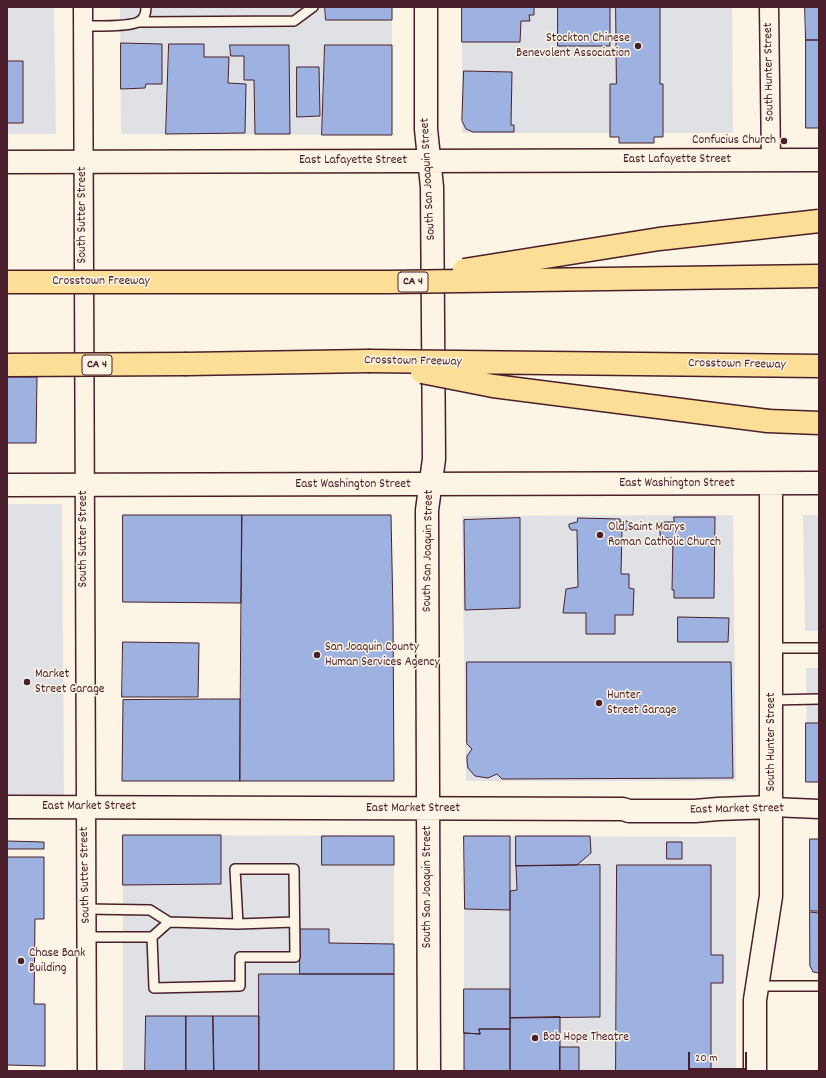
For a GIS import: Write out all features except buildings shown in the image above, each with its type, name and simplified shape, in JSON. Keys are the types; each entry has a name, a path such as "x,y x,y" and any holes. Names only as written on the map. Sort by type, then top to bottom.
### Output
{"highway":[{"path":"390,282 659,238 819,221"},
{"name":"Crosstown Freeway","path":"7,282 390,282 819,276"},
{"path":"368,361 492,386 768,421 819,423"},
{"name":"Crosstown Freeway","path":"7,365 368,361 819,366"}],"street":[{"name":"South Sutter Street","path":"83,7 86,909 88,937 87,1071"},
{"name":"South San Joaquin Street","path":"426,7 426,129 432,187 434,451 427,510 429,1071"},
{"name":"South Hunter Street","path":"769,7 771,160"},
{"name":"East Lafayette Street","path":"7,162 819,160"},
{"name":"East Washington Street","path":"7,485 819,483"},
{"name":"South Hunter Street","path":"755,1071 755,1000 771,896 771,484"},
{"name":"East Market Street","path":"7,807 623,809 629,811 695,811 718,808 772,807 819,809"}],"lane":[{"path":"140,22 146,14 146,7"},
{"path":"83,26 125,25 140,22 294,21 313,7"},
{"path":"771,648 819,648"},
{"path":"771,700 819,699"},
{"path":"152,937 154,988 240,986 240,957 295,957 294,869 234,869 238,924"},
{"path":"86,909 150,910 169,922 238,924 294,922"},
{"path":"88,937 152,937 169,922"},
{"path":"758,986 819,986"}],"shaded area":[{"path":"7,7 54,7 56,134 7,134"},
{"path":"120,7 392,7 392,135 121,134"},
{"path":"462,7 732,7 733,133 462,133"},
{"path":"7,504 62,504 64,795 7,796"},
{"path":"733,515 736,781 466,781 462,516"},
{"path":"803,515 819,515 819,631 805,631"},
{"path":"806,668 819,668 819,782 807,782"},
{"path":"123,835 394,836 394,1071 123,1071"},
{"path":"464,836 736,837 736,1071 464,1071"}],"place":[{"name":"Stockton Chinese Benevolent Association","path":"638,46"},
{"name":"Confucius Church","path":"784,141"},
{"name":"Old Saint Marys Roman Catholic Church","path":"600,535"},
{"name":"San Joaquin County Human Services Agency","path":"317,655"},
{"name":"Market Street Garage","path":"27,682"},
{"name":"Hunter Street Garage","path":"599,703"},
{"name":"Chase Bank Building","path":"21,961"},
{"name":"Bob Hope Theatre","path":"535,1038"}]}
